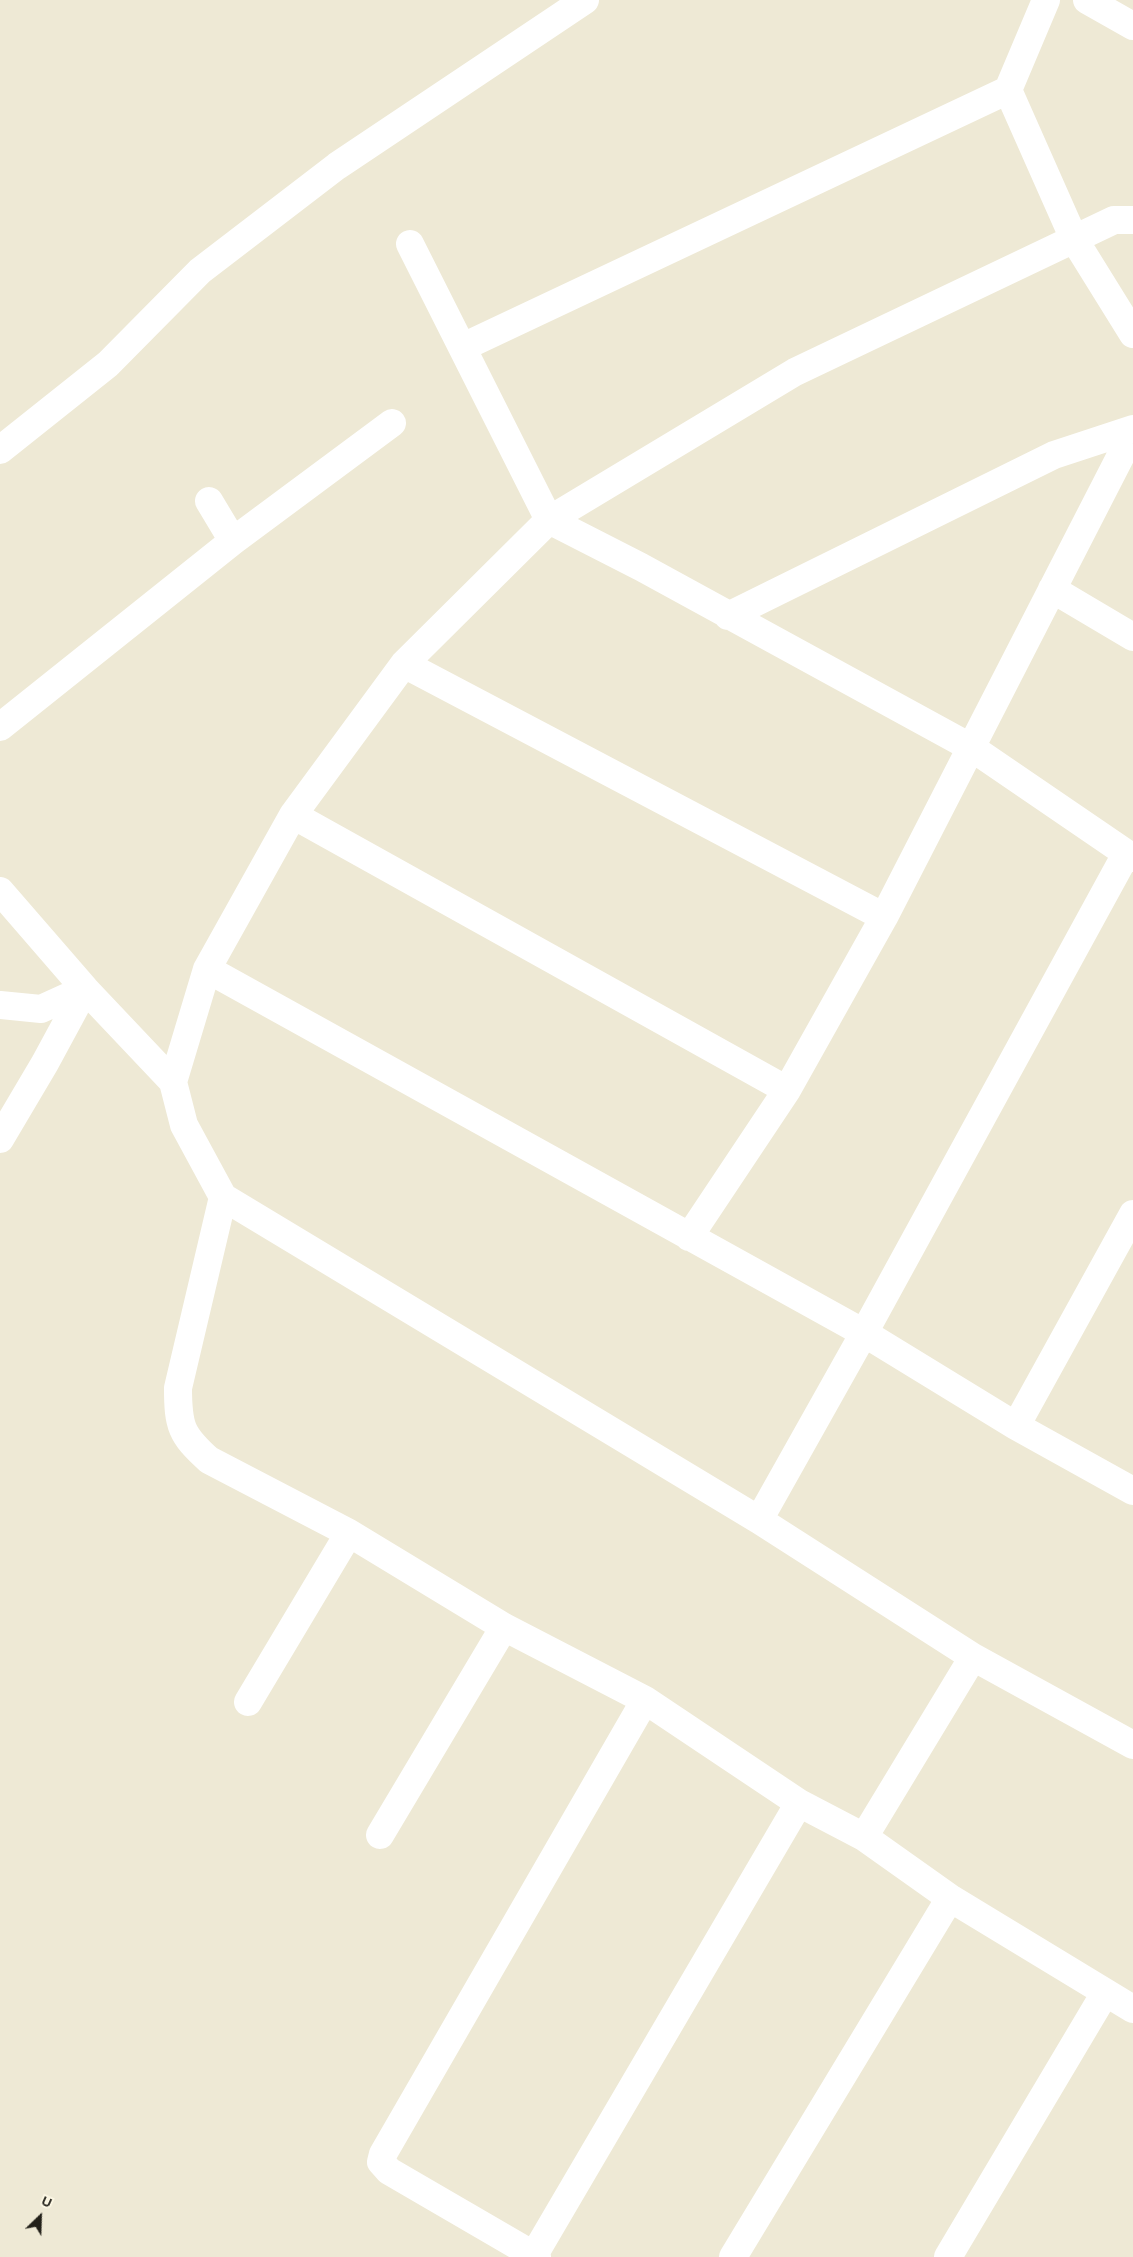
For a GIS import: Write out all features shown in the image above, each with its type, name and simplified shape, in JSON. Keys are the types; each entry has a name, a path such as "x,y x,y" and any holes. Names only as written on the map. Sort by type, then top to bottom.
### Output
{"street":[{"path":"0,450 108,364 200,271 337,166 585,0"},
{"path":"463,347 1008,90 1046,0"},
{"path":"1087,0 1133,26"},
{"path":"1008,90 1074,240 1133,334"},
{"path":"1133,220 1114,220 796,372 550,520 404,664 293,815 207,969 174,1082 184,1125 223,1197 759,1520 974,1656 1133,1745"},
{"path":"410,244 550,520 972,748 1130,856 759,1520"},
{"path":"0,727 233,541 392,423"},
{"path":"728,616 1054,455 1133,430"},
{"path":"689,1237 787,1090 884,918 1133,430"},
{"path":"209,501 233,541"},
{"path":"1052,589 1133,637"},
{"path":"404,664 884,918"},
{"path":"293,815 787,1090"},
{"path":"0,891 85,989 174,1082"},
{"path":"207,969 864,1333 1016,1426 1133,1491"},
{"path":"0,1005 41,1008 85,989"},
{"path":"0,1139 85,989"},
{"path":"223,1197 178,1388 178,1418 190,1443 208,1460 349,1533 504,1627 645,1700 799,1803 864,1837 950,1898 1133,2009"},
{"path":"1016,1426 1133,1214"},
{"path":"248,1702 349,1533"},
{"path":"380,1835 504,1627"},
{"path":"864,1837 974,1656"},
{"path":"645,1700 383,2154 381,2162 389,2172 535,2256 799,1803"},
{"path":"733,2257 950,1898"},
{"path":"948,2257 1105,1993"}]}
